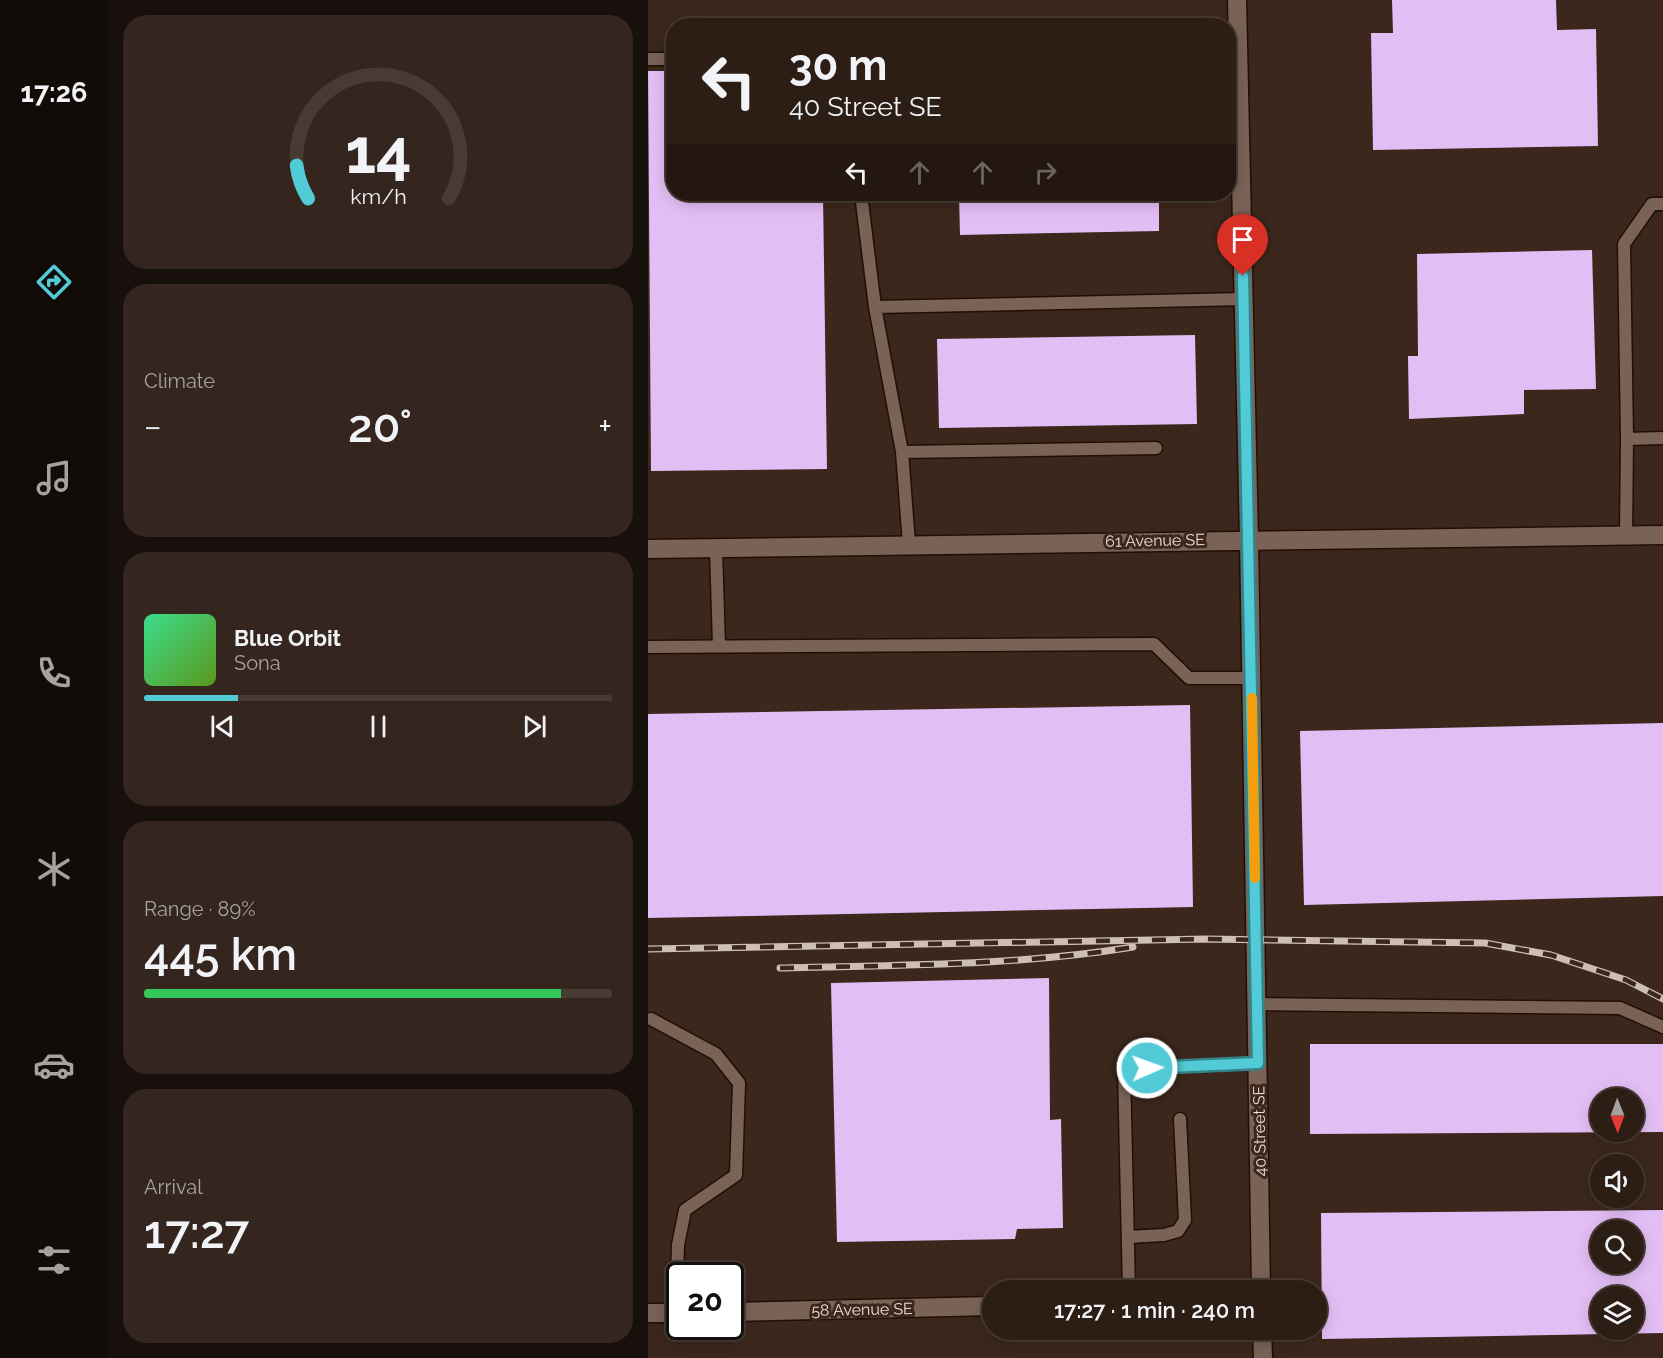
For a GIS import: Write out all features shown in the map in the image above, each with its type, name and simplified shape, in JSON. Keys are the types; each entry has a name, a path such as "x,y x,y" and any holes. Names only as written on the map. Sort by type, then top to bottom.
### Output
{"street":[{"name":"40 Street SE","path":"1237,0 1252,678 1262,1280"},
{"name":"61 Avenue SE","path":"648,549 1663,535"},
{"name":"58 Avenue SE","path":"744,1312 982,1306"},
{"path":"648,1313 666,1313"},
{"path":"1263,1340 1263,1358"}],"lane":[{"path":"648,59 666,58"},
{"path":"862,201 875,307 902,452 909,544"},
{"path":"1626,535 1624,244 1652,204 1663,204"},
{"path":"875,307 1244,298"},
{"path":"1627,439 1663,438"},
{"path":"902,452 1156,448"},
{"path":"716,548 719,646"},
{"path":"648,646 1154,644 1189,678 1252,678"},
{"path":"1258,1004 1620,1008 1663,1027"},
{"path":"651,1019 716,1054 739,1083 736,1174 685,1210 678,1245 678,1262"},
{"path":"1129,1280 1124,1069 1258,1063"},
{"path":"1128,1237 1164,1235 1178,1231 1185,1220 1180,1119"}],"building":[{"path":"1392,0 1556,0 1557,30 1596,29 1598,146 1373,150 1371,33 1393,33"},
{"path":"648,71 666,71 666,201 823,201 827,469 651,471"},
{"path":"959,201 1159,201 1159,231 960,235"},
{"path":"1592,250 1596,389 1524,390 1524,414 1409,419 1408,356 1418,356 1417,254"},
{"path":"1195,335 1197,424 939,428 937,339"},
{"path":"1190,705 1193,907 648,918 648,714"},
{"path":"1663,723 1663,896 1304,905 1300,731"},
{"path":"1049,978 1050,1120 1061,1119 1063,1228 1017,1229 1015,1239 837,1242 831,983"},
{"path":"1310,1044 1663,1044 1663,1132 1644,1132 1644,1088 1590,1088 1590,1132 1310,1134"},
{"path":"1663,1210 1663,1333 1644,1333 1644,1286 1590,1286 1590,1334 1327,1339 1327,1280 1322,1280 1321,1213"}],"railway":[{"path":"648,949 1206,939 1485,943 1551,955 1626,980 1663,999"},
{"path":"780,968 1001,961 1133,947"}],"slow traffic":[{"path":"1252,698 1255,878"}],"route":[{"path":"1147,1068 1258,1063 1243,276"}]}
